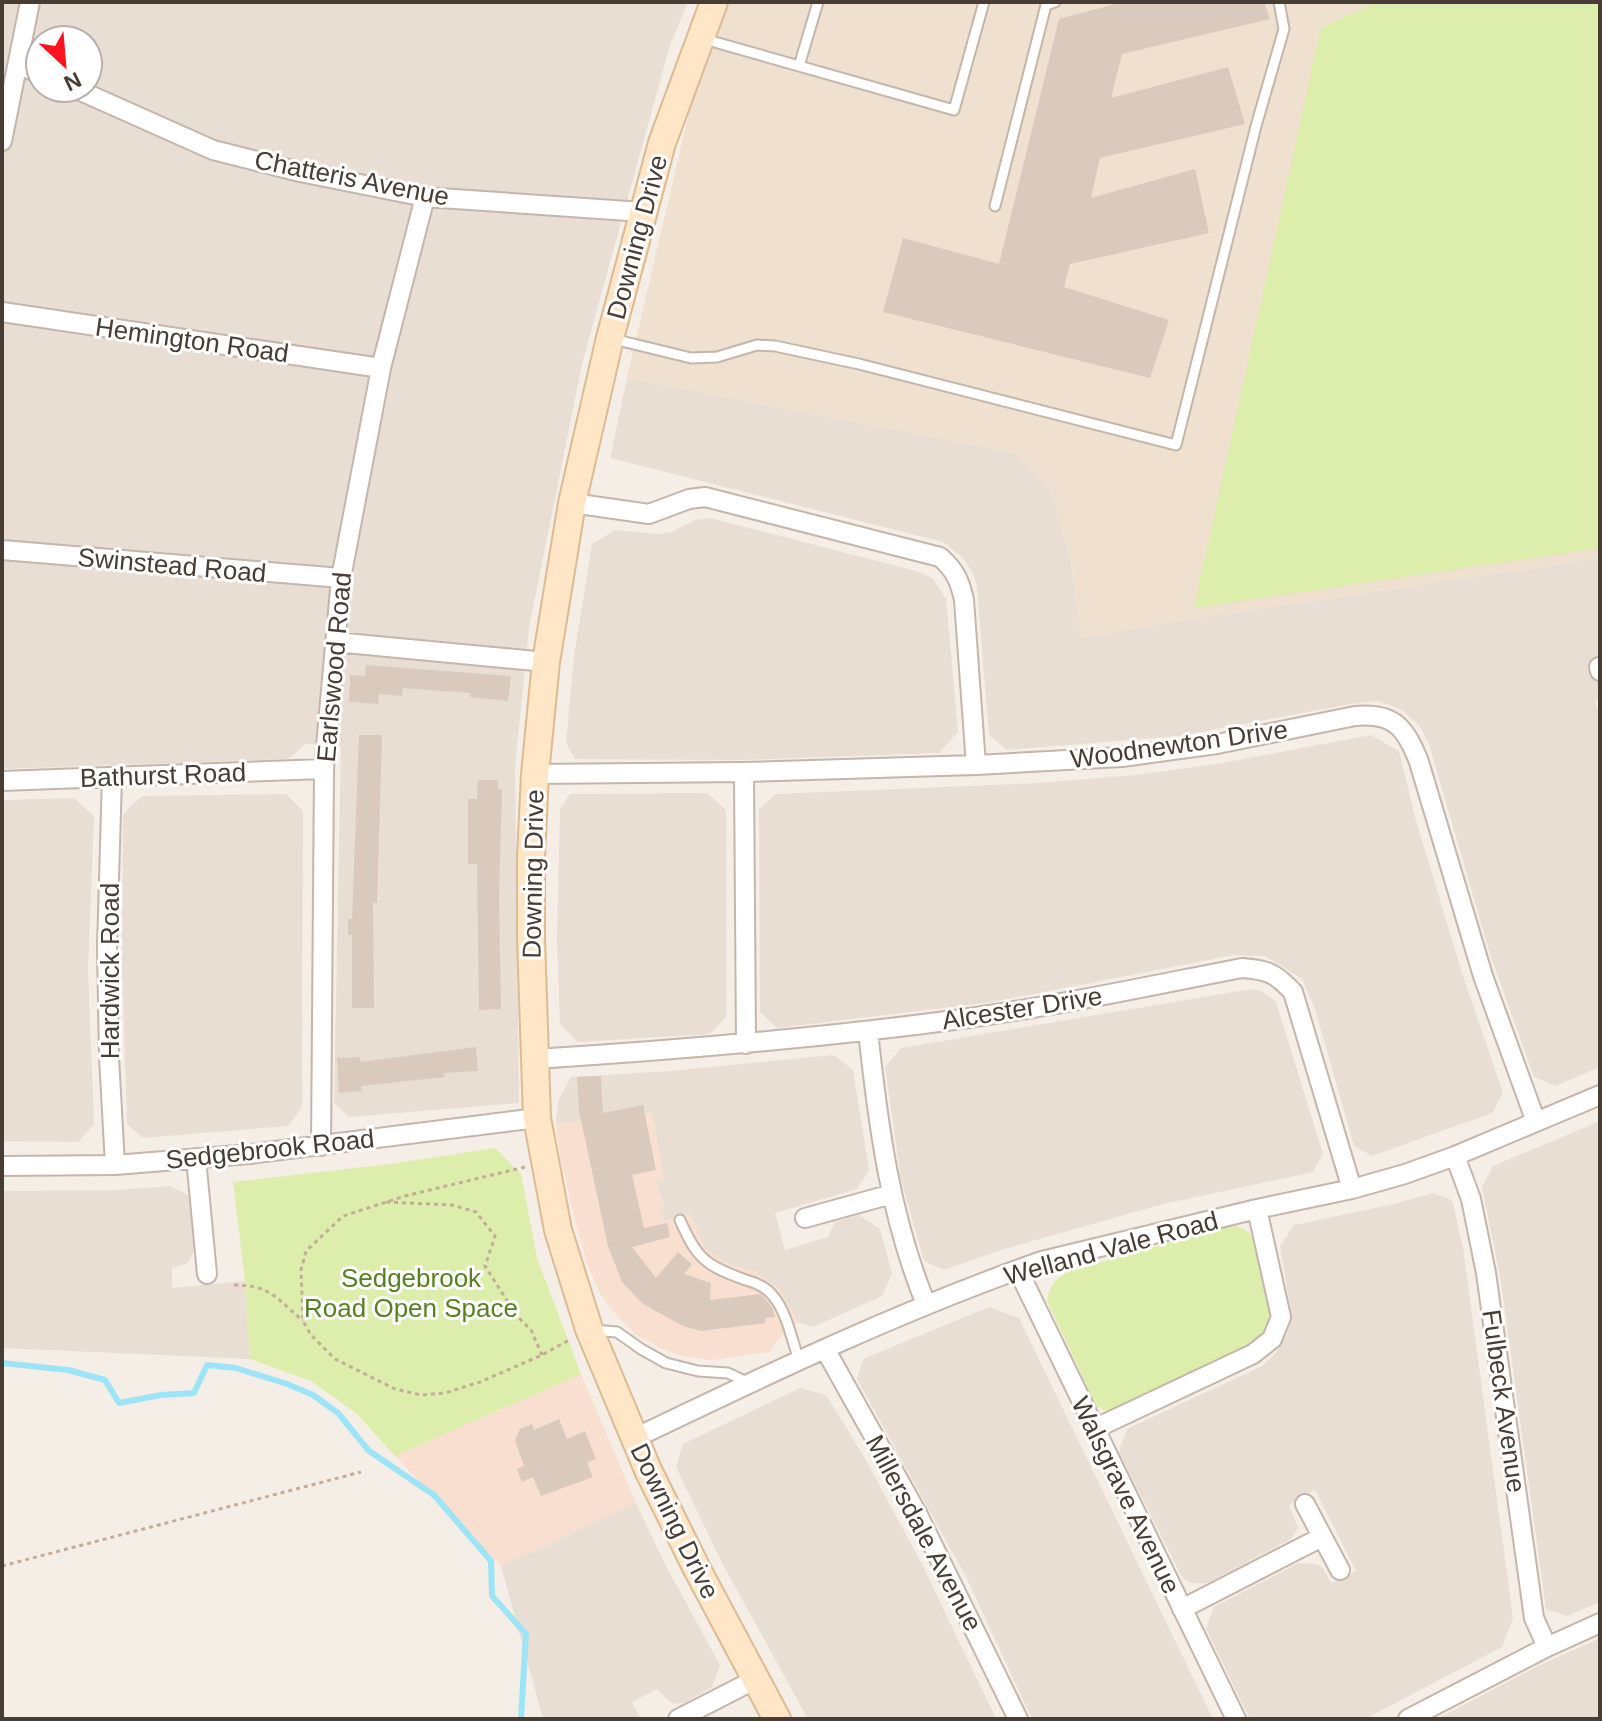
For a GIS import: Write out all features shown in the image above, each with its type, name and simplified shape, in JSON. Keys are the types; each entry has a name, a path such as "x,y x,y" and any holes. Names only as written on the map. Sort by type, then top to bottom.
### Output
{"street":[{"path":"2,141 30,2"},
{"name":"Downing Drive","path":"714,2 662,143 610,338 572,503 546,662 535,774 531,939 537,1118 558,1230 589,1329 635,1438 697,1569 777,1719"},
{"path":"18,64 24,67"},
{"name":"Chatteris Avenue","path":"104,101 213,150 300,172 425,197 643,212"},
{"name":"Earlswood Road","path":"321,1146 324,769 341,578 381,368 425,197"},
{"name":"Hemington Road","path":"2,312 381,368"},
{"path":"572,503 649,514 689,499 705,497 940,557 952,567 960,581 964,600 976,765"},
{"name":"Swinstead Road","path":"2,550 341,578"},
{"path":"335,642 546,662"},
{"name":"Woodnewton Drive","path":"535,774 744,772 1122,757 1217,744 1372,714 1400,726 1411,741 1483,976 1536,1122"},
{"name":"Bathurst Road","path":"2,781 324,769"},
{"path":"744,772 746,1044"},
{"name":"Hardwick Road","path":"112,777 107,948 115,1165"},
{"name":"Alcester Drive","path":"535,1059 746,1044 868,1031 966,1018 1242,968 1262,969 1277,975 1293,992 1352,1189"},
{"path":"868,1031 878,1121 892,1194 914,1275 926,1304"},
{"name":"Welland Vale Road","path":"635,1438 926,1304 1042,1261 1352,1189 1455,1156 1600,1095"},
{"name":"Sedgebrook Road","path":"2,1166 115,1165 196,1158 321,1146 537,1118"},
{"name":"Fulbeck Avenue","path":"1455,1156 1471,1199 1482,1248 1534,1618 1547,1647"},
{"path":"196,1158 207,1274"},
{"path":"805,1218 892,1194"},
{"path":"1094,1429 1253,1354 1272,1339 1281,1317 1257,1209"},
{"name":"Walsgrave Avenue","path":"1018,1270 1236,1719"},
{"name":"Millersdale Avenue","path":"825,1349 918,1515 1018,1719"},
{"path":"1305,1504 1340,1570"},
{"path":"1182,1609 1322,1537"},
{"path":"1408,1719 1600,1623"},
{"path":"678,1719 756,1679"}],"lane":[{"path":"799,66 818,2"},
{"path":"701,38 954,110 984,2"},
{"path":"995,206 1046,5 1055,2"},
{"path":"610,338 691,358 717,357 757,345 801,350 1176,445 1256,126 1284,29 1279,2"},
{"path":"680,1220 697,1255 708,1265 759,1284 771,1293 781,1309 799,1360"},
{"path":"589,1329 617,1332 666,1363 698,1371 728,1373 749,1383"}],"path":[{"path":"303,1321 301,1270 306,1251 343,1216 382,1202 544,1163"},
{"path":"382,1202 452,1205 476,1212 495,1236 485,1266 517,1316 531,1330 542,1355"},
{"path":"234,1285 256,1285 270,1292 303,1321 311,1335 335,1359 395,1389 421,1395 445,1393 480,1382 542,1355 589,1329"},
{"path":"2,1566 361,1472"}],"shaded area":[{"path":"2,2 688,2 670,45 582,364 529,628 515,767 519,1103 349,1117 334,1103 341,746 306,744 288,759 2,769"},
{"path":"729,2 1600,2 1600,558 1081,638 1071,562 1050,487 1016,453 627,378 694,91"},
{"path":"627,378 1016,453 1050,487 1071,563 1081,638 1600,558 1600,699 1595,701 1600,717 1600,1067 1555,1086 1534,1077 1490,954 1429,744 1420,727 1402,710 1378,701 1179,736 1007,750 989,735 977,587 973,573 962,557 943,542 610,458"},
{"path":"710,518 920,572 932,578 946,598 958,732 939,753 743,760 575,759 566,743 574,656 592,544 615,530 657,534 671,532 695,520"},
{"path":"1371,735 1399,751 1415,817 1462,973 1503,1093 1492,1113 1372,1156 1354,1146 1315,1009 1302,979 1265,956 1234,955 993,1002 777,1028 760,1012 759,809 776,794 1039,783 1136,775 1222,763"},
{"path":"707,793 726,810 726,1017 710,1034 578,1042 560,1024 557,938 560,809 570,794"},
{"path":"286,794 303,811 302,1107 288,1126 143,1138 127,1124 122,970 123,814 142,796"},
{"path":"74,798 94,816 88,971 94,1124 78,1142 2,1141 2,800"},
{"path":"1251,989 1261,991 1276,1002 1323,1154 1313,1172 1163,1204 1001,1250 944,1270 924,1261 901,1179 885,1067 901,1048"},
{"path":"834,1055 853,1070 869,1170 857,1189 775,1213 785,1250 828,1237 835,1222 859,1215 880,1229 892,1273 882,1296 813,1327 797,1322 780,1290 755,1272 730,1265 706,1250 690,1213 665,1221 659,1210 664,1208 656,1181 664,1180 652,1113 556,1124 558,1101 571,1077"},
{"path":"652,1113 664,1180 656,1182 664,1208 660,1211 664,1221 690,1213 706,1250 730,1265 755,1272 780,1290 797,1322 770,1352 712,1360 664,1350 635,1334 601,1295 588,1266 574,1217 556,1124"},
{"path":"1600,1121 1600,1602 1567,1616 1546,1609 1501,1282 1482,1187 1493,1166"},
{"path":"170,1186 189,1196 194,1252 188,1263 172,1268 172,1288 245,1281 250,1359 2,1348 2,1191 117,1190"},
{"path":"1433,1193 1452,1200 1463,1248 1513,1618 1502,1647 1365,1719 1250,1719 1206,1629 1214,1607 1299,1563 1316,1564 1323,1568 1331,1583 1356,1571 1315,1490 1289,1505 1298,1528 1291,1539 1208,1583 1190,1583 1182,1577 1119,1452 1127,1429 1262,1366 1275,1354 1287,1334 1291,1312 1280,1246 1294,1225"},
{"path":"989,1307 1019,1318 1213,1719 1032,1719 966,1577 857,1379 863,1359"},
{"path":"581,1374 636,1503 501,1566 395,1456"},
{"path":"800,1388 826,1395 863,1455 923,1566 996,1719 808,1719 722,1563 676,1467 683,1444"},
{"path":"636,1503 720,1665 712,1687 684,1703 676,1704 657,1689 632,1702 641,1719 543,1719 501,1566"},
{"path":"1600,1638 1600,1719 1437,1719 1536,1667"}],"green space":[{"path":"1377,2 1600,2 1600,548 1194,608 1321,28"},
{"name":"Sedgebrook Road Open Space","path":"495,1148 521,1174 537,1258 581,1374 395,1456 357,1414 311,1381 250,1359 245,1281 233,1182 391,1164"},
{"path":"1237,1226 1253,1237 1265,1271 1269,1315 1263,1337 1250,1348 1109,1412 1097,1407 1047,1301 1054,1282 1071,1271 1222,1227"}],"building":[{"path":"1123,2 1264,2 1270,19 1122,54 1111,98 1228,67 1245,124 1100,158 1091,198 1195,169 1209,233 1070,264 1064,287 1169,320 1150,378 883,312 903,238 999,264 1059,19"},
{"path":"366,665 511,676 508,701 470,697 470,693 403,688 402,696 379,694 378,704 349,702 350,675 365,676"},
{"path":"359,735 382,735 377,903 373,902 374,1008 352,1008 352,935 348,935 348,919 352,919"},
{"path":"478,780 498,780 498,789 502,789 499,897 501,1009 479,1010 477,864 468,864 468,799 477,799"},
{"path":"476,1047 478,1071 361,1086 362,1091 339,1093 337,1058 360,1057 360,1062"},
{"path":"601,1076 603,1113 643,1105 656,1170 632,1175 644,1228 667,1223 670,1237 632,1247 656,1278 678,1252 692,1264 684,1274 711,1283 710,1300 761,1294 772,1307 775,1317 765,1318 765,1323 701,1331 685,1327 643,1304 622,1282 608,1246 579,1111 577,1077"},
{"path":"559,1419 567,1439 585,1431 596,1459 587,1463 593,1477 541,1496 533,1477 522,1482 517,1469 524,1466 515,1440 520,1429 532,1424 534,1430"}],"waterway":[{"path":"2,1363 68,1370 105,1380 119,1403 194,1393 207,1365 236,1368 313,1395 338,1413 369,1451 434,1495 491,1561 492,1596 526,1634 521,1719"}]}
